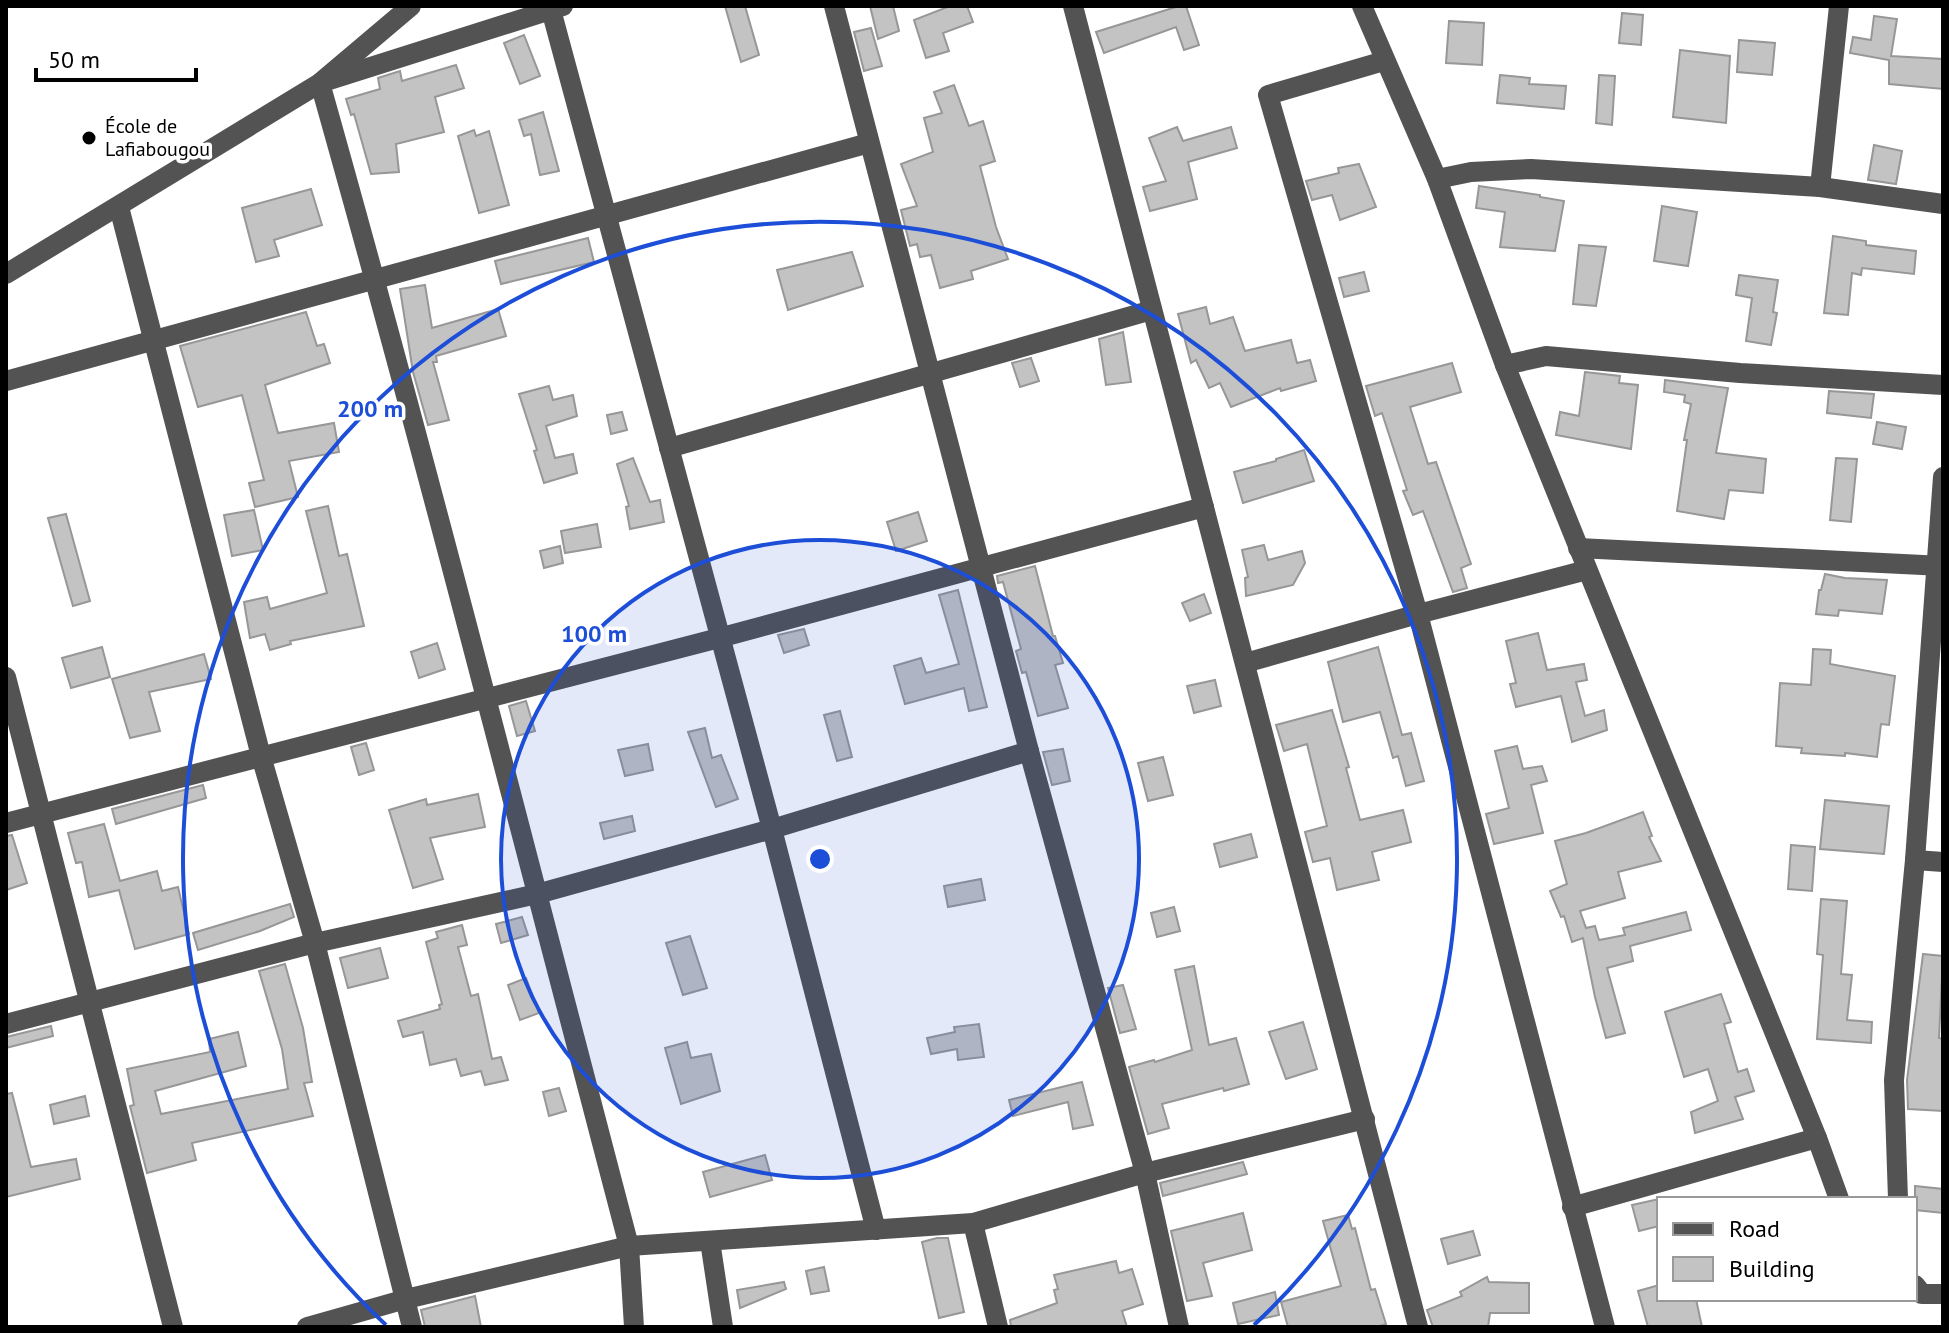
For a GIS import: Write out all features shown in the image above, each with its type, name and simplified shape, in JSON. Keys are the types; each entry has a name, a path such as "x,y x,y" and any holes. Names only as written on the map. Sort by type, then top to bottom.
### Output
{"street":[{"path":"6,274 320,83 411,6"},
{"path":"834,6 1029,751 1145,1173 1179,1327"},
{"path":"1073,6 1418,1327"},
{"path":"1362,6 1437,179 1505,365 1838,1197"},
{"path":"1820,187 1839,6"},
{"path":"320,83 554,7 606,217 772,829 876,1230"},
{"path":"1384,61 1268,95 1418,614 1605,1327"},
{"path":"320,83 376,279 487,696 629,1246 634,1327"},
{"path":"6,381 869,143"},
{"path":"1437,179 1471,172 1531,169 1820,187 1943,204"},
{"path":"119,207 261,756 315,943 412,1327"},
{"path":"669,448 1152,310"},
{"path":"1505,365 1546,356 1740,373 1943,385"},
{"path":"1898,1197 1894,1080 1940,566 1943,477"},
{"path":"6,823 719,638 1204,507"},
{"path":"1578,548 1940,566"},
{"path":"1245,663 1587,570"},
{"path":"6,677 173,1327"},
{"path":"6,1024 315,943 537,894 772,829 1029,751"},
{"path":"1915,860 1943,862"},
{"path":"307,1327 406,1299 629,1246 973,1223 1145,1173 1365,1119"},
{"path":"1572,1207 1817,1138"},
{"path":"973,1223 998,1327"},
{"path":"710,1241 723,1327"},
{"path":"1917,1288 1922,1294 1943,1294"}],"building":[{"path":"725,6 745,6 759,55 741,62"},
{"path":"870,6 893,6 899,31 878,39"},
{"path":"950,6 967,6 973,22 943,33 949,51 926,58 914,20"},
{"path":"1186,6 1199,45 1184,50 1176,27 1104,53 1096,32"},
{"path":"1622,13 1643,15 1641,45 1619,43"},
{"path":"1874,16 1897,19 1891,56 1943,59 1943,89 1889,84 1889,60 1850,53 1853,37 1871,40"},
{"path":"1449,21 1484,23 1482,65 1446,63"},
{"path":"871,28 882,66 864,71 854,32"},
{"path":"524,35 540,76 520,84 504,43"},
{"path":"1739,40 1775,43 1772,75 1737,72"},
{"path":"1680,50 1730,56 1726,123 1673,117"},
{"path":"456,65 464,88 435,97 444,132 396,144 399,172 371,174 354,114 351,115 346,99 380,89 378,78 400,71 402,81"},
{"path":"1500,75 1530,78 1529,84 1566,86 1564,109 1497,103"},
{"path":"1599,75 1615,76 1612,125 1596,123"},
{"path":"954,85 969,126 983,121 995,161 980,166 1008,259 971,271 973,279 940,288 931,255 920,257 917,244 910,246 901,210 917,206 901,164 933,152 924,118 942,113 934,92"},
{"path":"543,112 559,171 540,175 531,134 524,136 519,120"},
{"path":"1177,127 1183,141 1231,127 1237,148 1188,162 1197,199 1150,211 1143,187 1166,181 1149,138"},
{"path":"474,130 476,136 489,131 509,205 479,213 458,136"},
{"path":"1874,145 1902,151 1896,184 1868,180"},
{"path":"1359,164 1376,207 1340,220 1332,195 1312,200 1306,181 1339,173 1338,168"},
{"path":"1479,186 1564,201 1555,251 1500,247 1505,212 1476,208"},
{"path":"311,189 322,225 274,240 279,256 256,262 242,208"},
{"path":"1662,206 1697,212 1688,266 1654,261"},
{"path":"1833,236 1866,241 1866,245 1916,251 1914,274 1862,268 1861,275 1852,273 1848,315 1824,313"},
{"path":"588,238 594,262 501,284 495,261"},
{"path":"1579,245 1606,247 1596,306 1573,304"},
{"path":"852,252 863,286 788,310 777,270"},
{"path":"1364,272 1369,291 1344,297 1339,278"},
{"path":"1739,275 1778,280 1773,312 1777,313 1771,345 1746,341 1752,298 1736,295"},
{"path":"425,285 432,328 498,309 506,336 436,356 437,362 433,362 449,420 428,425 413,372 400,289"},
{"path":"1206,307 1210,324 1233,317 1245,351 1291,340 1297,363 1310,360 1316,381 1281,391 1280,388 1231,407 1220,383 1209,388 1196,360 1191,363 1178,314"},
{"path":"306,312 317,346 324,344 330,363 265,385 278,433 334,423 339,452 289,461 298,497 255,507 249,483 264,480 242,395 198,407 180,346"},
{"path":"1123,332 1131,382 1106,385 1099,339"},
{"path":"1031,358 1039,381 1020,387 1012,363"},
{"path":"1452,363 1461,392 1410,407 1428,464 1436,462 1471,564 1461,568 1467,588 1453,592 1423,511 1413,515 1403,491 1407,490 1382,413 1375,416 1366,386"},
{"path":"1585,372 1620,376 1619,383 1638,385 1631,449 1556,435 1560,412 1579,416"},
{"path":"1665,380 1728,388 1716,453 1766,459 1763,493 1729,490 1724,519 1677,511 1691,404 1684,402 1685,395 1664,392"},
{"path":"549,386 553,400 573,395 577,416 546,426 555,458 573,454 577,473 544,483 519,394"},
{"path":"1829,391 1874,394 1871,418 1827,413"},
{"path":"622,412 627,430 611,434 607,415"},
{"path":"1877,422 1906,427 1902,449 1873,444"},
{"path":"1304,450 1314,481 1243,503 1234,472"},
{"path":"633,458 650,502 660,500 664,522 630,529 626,507 629,506 617,464"},
{"path":"1836,458 1857,459 1851,522 1830,520"},
{"path":"328,506 339,556 347,554 364,626 290,641 291,644 270,650 265,634 250,638 244,602 267,597 270,609 327,593 306,511"},
{"path":"254,510 263,550 232,556 224,515"},
{"path":"918,512 927,541 896,551 887,522"},
{"path":"66,514 90,601 73,606 48,518"},
{"path":"597,524 601,547 565,553 561,531"},
{"path":"1264,545 1268,560 1302,551 1305,563 1293,585 1246,596 1245,578 1248,577 1242,550"},
{"path":"560,546 563,563 544,568 540,551"},
{"path":"1035,566 1063,663 1055,665 1068,708 1038,716 1026,672 1022,673 1016,651 1021,649 1003,582 998,583 997,576"},
{"path":"1825,574 1887,580 1882,614 1839,610 1838,616 1816,614"},
{"path":"958,590 987,707 969,711 964,688 905,704 894,666 921,658 926,673 959,664 939,595"},
{"path":"1204,594 1211,613 1190,621 1182,603"},
{"path":"804,629 809,645 784,653 778,635"},
{"path":"1538,633 1547,670 1584,664 1587,680 1576,682 1585,716 1604,710 1607,730 1572,742 1561,696 1516,707 1510,684 1516,683 1506,641"},
{"path":"437,643 445,669 419,678 411,652"},
{"path":"102,647 110,677 71,688 62,658"},
{"path":"1378,647 1402,735 1411,733 1424,781 1406,786 1398,756 1393,758 1380,712 1343,722 1328,662"},
{"path":"1813,649 1831,650 1830,664 1895,676 1889,725 1881,724 1877,757 1801,753 1802,748 1776,746 1780,683 1811,685"},
{"path":"204,654 211,679 149,692 160,731 130,738 112,679"},
{"path":"1215,680 1221,706 1194,713 1187,686"},
{"path":"526,701 535,731 517,736 509,706"},
{"path":"1332,710 1349,767 1346,768 1360,820 1403,810 1411,842 1372,852 1379,880 1337,890 1330,858 1313,862 1305,832 1327,826 1307,744 1284,751 1276,725"},
{"path":"840,711 852,757 837,761 824,715"},
{"path":"705,728 712,758 721,755 738,799 716,807 688,732"},
{"path":"366,743 374,770 359,775 351,747"},
{"path":"648,744 653,770 625,776 618,750"},
{"path":"1517,746 1523,769 1542,766 1547,781 1531,785 1543,833 1494,844 1486,814 1509,808 1495,751"},
{"path":"1063,749 1070,781 1052,785 1043,752"},
{"path":"1163,757 1173,795 1148,801 1138,763"},
{"path":"203,785 206,798 116,824 112,809"},
{"path":"478,794 485,827 430,838 443,879 413,888 389,810 426,799 427,805"},
{"path":"1825,800 1889,806 1884,854 1820,849"},
{"path":"1643,812 1652,836 1649,837 1661,861 1618,872 1625,898 1580,911 1586,928 1595,926 1599,940 1625,935 1623,928 1686,912 1691,930 1630,946 1633,961 1607,968 1625,1033 1606,1038 1583,938 1572,942 1564,916 1561,917 1550,891 1567,884 1555,841"},
{"path":"632,816 635,831 604,839 600,823"},
{"path":"104,824 120,881 157,871 162,891 178,887 189,934 135,949 119,890 89,897 82,862 76,863 68,833"},
{"path":"1251,834 1257,857 1220,867 1214,844"},
{"path":"12,835 27,883 6,890 6,836"},
{"path":"1791,845 1815,847 1812,891 1788,889"},
{"path":"981,879 985,900 948,907 944,886"},
{"path":"1821,899 1847,901 1841,974 1852,975 1847,1020 1872,1022 1871,1043 1817,1039 1823,955 1817,954"},
{"path":"290,904 294,917 198,950 193,933"},
{"path":"1174,907 1180,931 1157,937 1151,913"},
{"path":"522,917 528,935 501,943 496,924"},
{"path":"462,925 467,945 458,947 471,996 478,994 492,1059 501,1057 508,1080 485,1085 481,1071 461,1076 456,1059 430,1065 423,1032 403,1037 398,1021 440,1009 439,1005 442,1004 426,942 438,938 436,932"},
{"path":"690,936 707,988 683,995 666,943"},
{"path":"380,948 388,978 348,988 340,958"},
{"path":"1923,954 1943,956 1939,1038 1943,1039 1943,1111 1908,1109 1907,1080"},
{"path":"285,964 303,1028 312,1082 304,1083 313,1116 192,1143 196,1160 147,1173 130,1106 134,1105 127,1069 210,1052 209,1039 238,1032 246,1066 155,1091 161,1114 288,1089 282,1049 259,971"},
{"path":"1194,966 1209,1045 1236,1038 1249,1084 1162,1104 1169,1128 1148,1134 1129,1067 1192,1050 1175,970"},
{"path":"526,978 539,1013 520,1020 508,985"},
{"path":"1123,985 1136,1029 1120,1033 1108,988"},
{"path":"1721,994 1731,1022 1724,1024 1738,1072 1747,1069 1754,1091 1735,1097 1743,1119 1695,1133 1691,1112 1718,1101 1708,1069 1684,1077 1665,1012"},
{"path":"1303,1022 1317,1069 1286,1079 1269,1032"},
{"path":"979,1024 984,1057 958,1060 957,1049 931,1054 927,1038 955,1032 954,1027"},
{"path":"51,1026 53,1036 6,1048 6,1037"},
{"path":"687,1042 691,1058 711,1054 720,1091 681,1104 665,1048"},
{"path":"1082,1082 1093,1125 1073,1129 1068,1102 1013,1116 1009,1100"},
{"path":"559,1088 566,1111 549,1116 543,1092"},
{"path":"12,1093 31,1167 76,1159 80,1179 6,1197 6,1094"},
{"path":"85,1096 89,1116 54,1124 50,1105"},
{"path":"765,1155 772,1180 710,1197 703,1172"},
{"path":"1243,1162 1247,1174 1163,1196 1160,1183"},
{"path":"1915,1186 1943,1189 1943,1213 1917,1210"},
{"path":"1657,1199 1657,1226 1639,1231 1632,1205"},
{"path":"1243,1213 1252,1250 1203,1263 1212,1296 1187,1301 1171,1231"},
{"path":"1348,1215 1352,1229 1355,1228 1371,1290 1375,1289 1386,1324 1376,1327 1288,1327 1281,1302 1341,1286 1323,1221"},
{"path":"1473,1231 1480,1255 1448,1264 1441,1239"},
{"path":"948,1238 964,1312 939,1318 922,1242"},
{"path":"1116,1261 1119,1273 1132,1269 1143,1304 1122,1311 1127,1327 1011,1327 1010,1320 1057,1303 1054,1290 1058,1289 1054,1275"},
{"path":"824,1267 829,1291 811,1294 806,1271"},
{"path":"1487,1277 1489,1282 1529,1283 1529,1313 1490,1313 1488,1327 1433,1327 1427,1310 1462,1296 1460,1292"},
{"path":"784,1282 786,1289 740,1308 737,1290"},
{"path":"1657,1286 1657,1301 1696,1301 1702,1327 1648,1327 1638,1291"},
{"path":"1275,1292 1279,1315 1238,1324 1233,1303"},
{"path":"475,1296 481,1327 425,1327 421,1310"}],"place":[{"name":"École de Lafiabougou","path":"89,138"}]}
